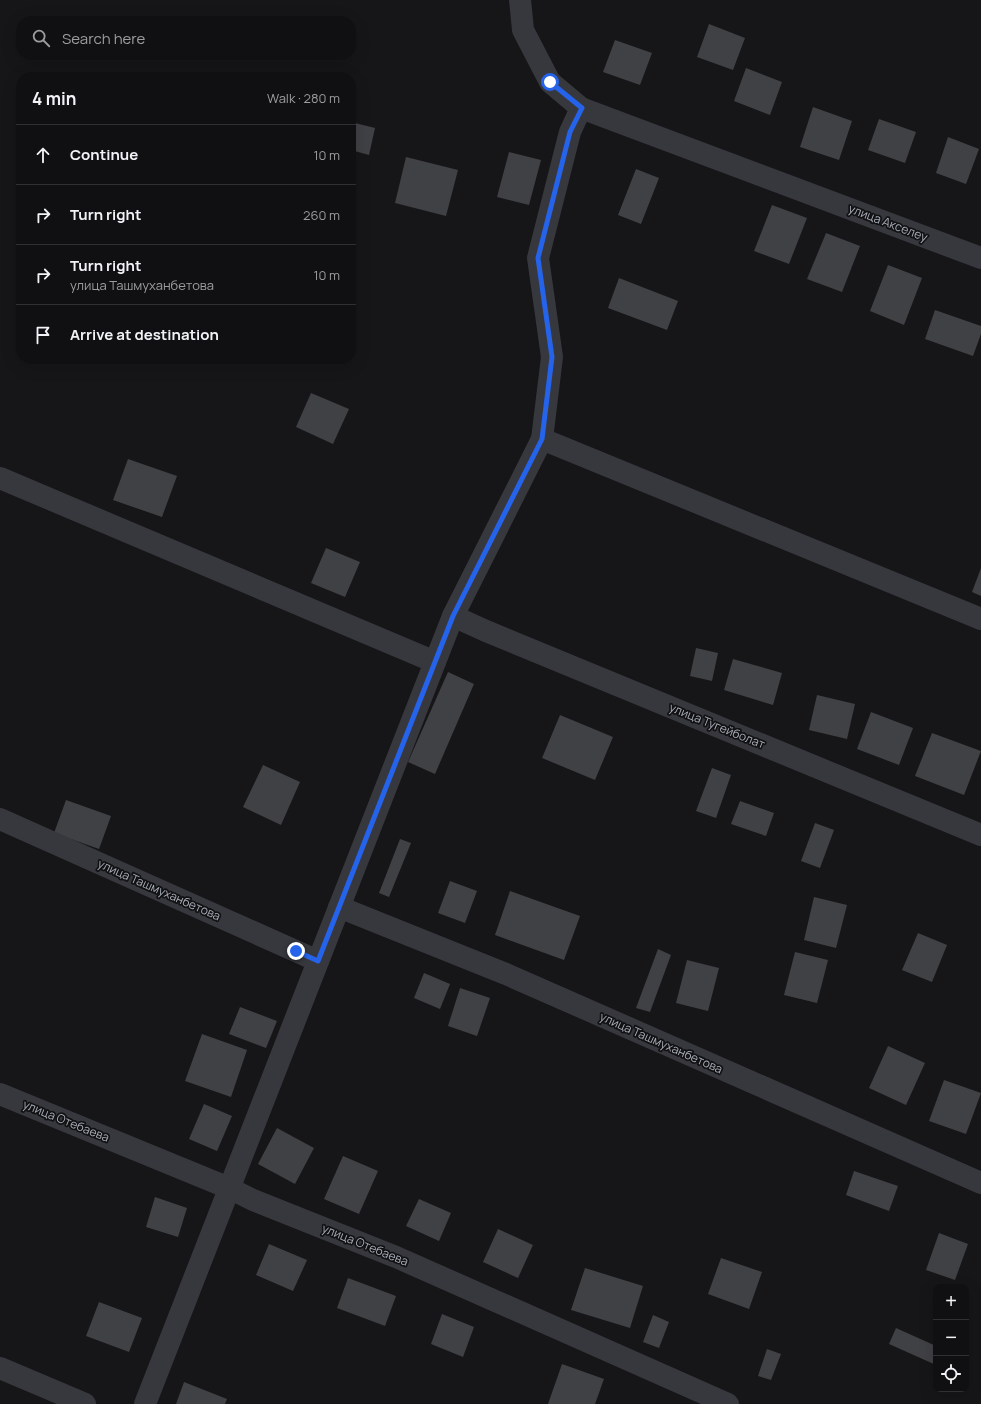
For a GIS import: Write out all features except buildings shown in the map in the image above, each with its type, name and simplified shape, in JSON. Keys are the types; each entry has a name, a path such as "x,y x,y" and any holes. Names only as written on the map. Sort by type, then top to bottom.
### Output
{"street":[{"name":"улица Акселеу","path":"520,0 523,30 550,82 582,108 981,258"},
{"path":"145,1404 453,616 542,439 552,357 538,258 570,132 582,108"},
{"path":"542,439 981,619"},
{"path":"0,478 435,662"},
{"name":"улица Тугейболат","path":"453,616 501,638 981,835"},
{"name":"улица Ташмуханбетова","path":"0,819 318,961"},
{"name":"улица Ташмуханбетова","path":"339,907 506,974 981,1183"},
{"name":"улица Отебаева","path":"0,1094 229,1188 254,1200 396,1257 728,1404"},
{"path":"0,1368 85,1404"}],"route":[{"path":"296,951 318,961 453,616 542,439 552,357 538,258 570,132 582,108 550,82"}]}
